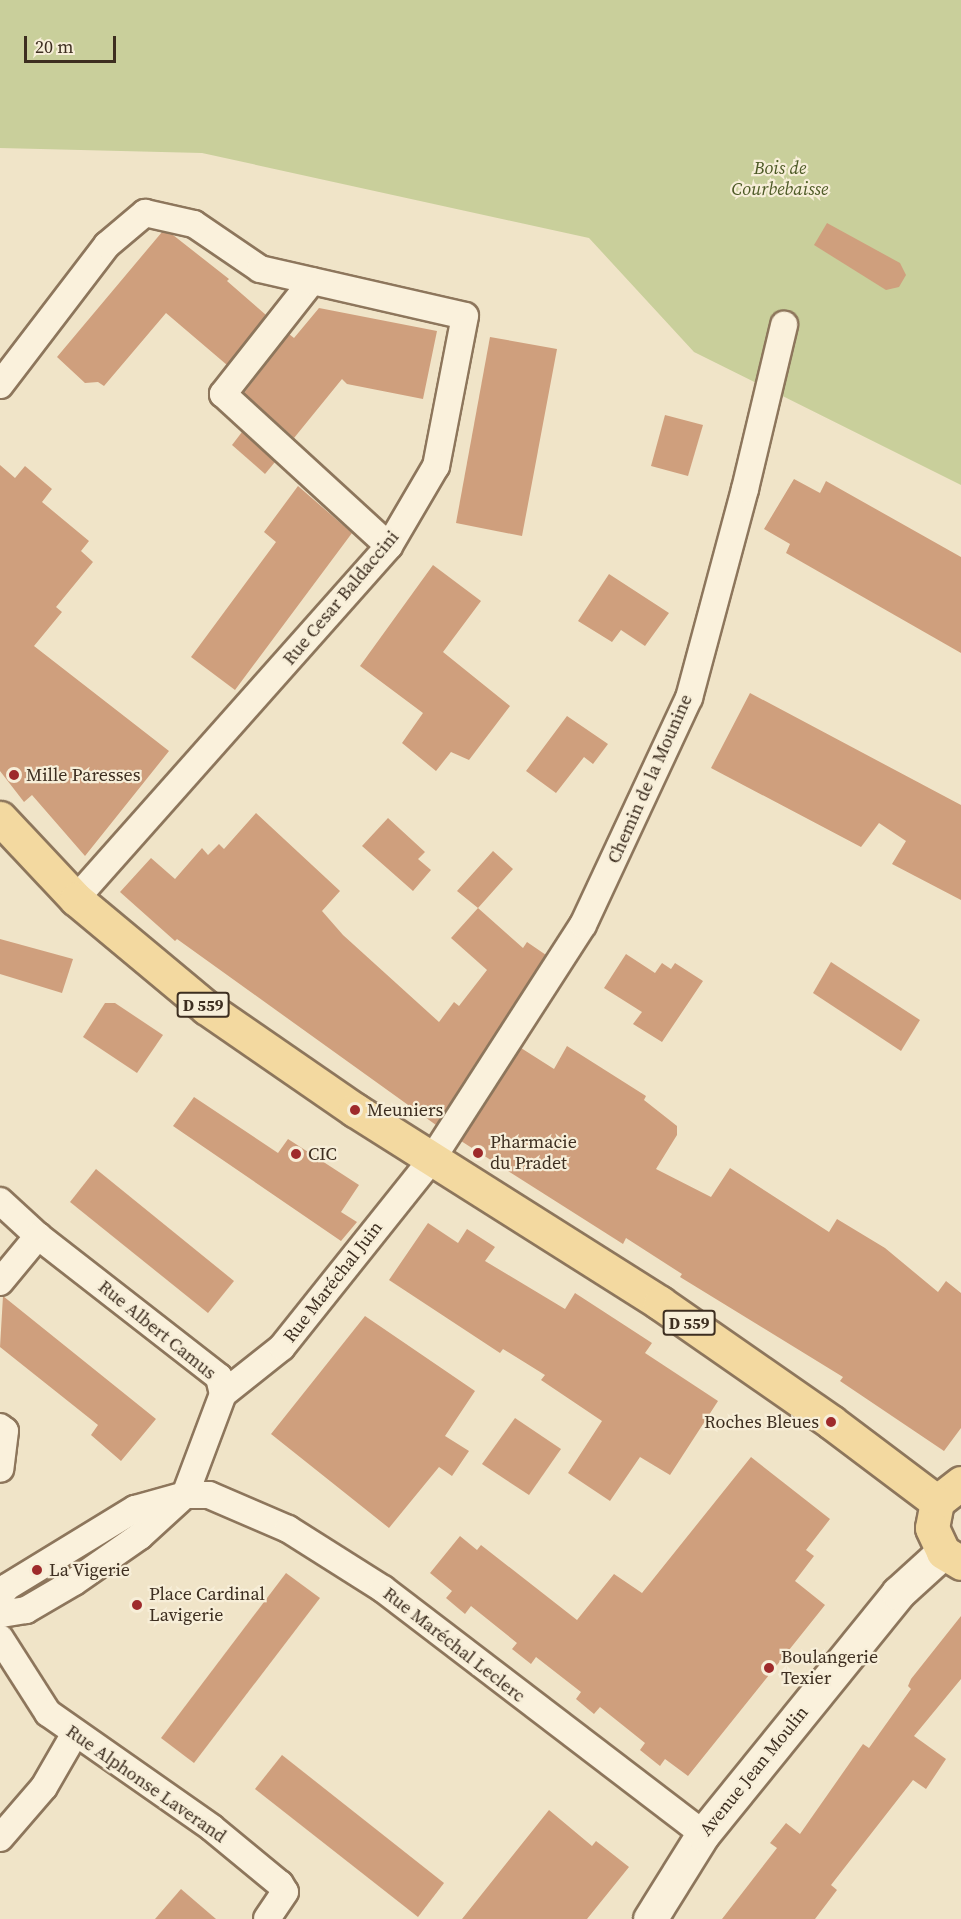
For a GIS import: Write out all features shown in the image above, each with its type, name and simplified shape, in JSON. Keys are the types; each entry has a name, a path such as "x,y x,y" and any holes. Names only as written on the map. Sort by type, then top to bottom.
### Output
{"main road":[{"name":"D 559","path":"0,818 76,899 207,1008 432,1159 660,1303 831,1422 949,1493"},
{"path":"949,1493 932,1528 952,1557"}],"street":[{"path":"0,385 107,245 145,213 194,224 260,269 312,281 223,394 389,546"},
{"name":"Rue Cesar Baldaccini","path":"76,899 389,546 436,466 465,316 312,281"},
{"name":"Chemin de la Mounine","path":"432,1159 583,925 689,698 746,489 784,325"},
{"name":"Rue Maréchal Juin","path":"224,1394 282,1347 432,1159"},
{"name":"Rue Albert Camus","path":"0,1201 38,1236 219,1377 224,1394 184,1495"},
{"path":"0,1282 38,1236"},
{"path":"0,1427 5,1431 0,1469"},
{"path":"0,1614 26,1610 74,1582 140,1536 184,1495"},
{"name":"Rue Maréchal Leclerc","path":"0,1596 7,1587 135,1509 184,1495 209,1495 253,1512 330,1553 703,1834"},
{"name":"Avenue Jean Moulin","path":"650,1919 703,1834 898,1593 952,1557"},
{"name":"Rue Alphonse Laverand","path":"0,1638 48,1713 74,1735 126,1766 280,1884 285,1892 267,1919"},
{"path":"0,1838 44,1787 74,1735"}],"green space":[{"name":"Bois de Courbebaisse","path":"0,0 961,0 961,485 694,352 589,238 202,153 0,148"}],"building":[{"path":"827,223 900,263 906,275 899,287 886,290 814,245"},
{"path":"162,232 173,235 229,279 227,281 266,315 227,365 166,313 104,386 98,382 85,383 57,357"},
{"path":"319,308 437,331 423,399 347,384 342,379 294,438 244,393 289,334 294,338"},
{"path":"490,337 557,349 522,536 456,523"},
{"path":"665,415 703,425 688,476 651,466"},
{"path":"242,432 275,462 265,474 232,445"},
{"path":"0,465 15,478 25,466 52,489 42,502 89,541 81,551 93,562 56,607 62,612 34,646 169,751 85,856 32,795 24,802 0,771"},
{"path":"794,479 820,493 826,481 961,557 961,653 786,553 790,544 764,529"},
{"path":"298,486 352,533 235,690 191,657 276,542 264,532"},
{"path":"433,565 481,601 443,652 510,706 469,760 451,752 436,771 402,743 423,713 360,666"},
{"path":"609,574 669,613 645,646 621,630 612,642 578,621"},
{"path":"750,693 961,805 961,900 892,864 906,841 879,823 861,847 711,768"},
{"path":"567,716 608,744 593,764 584,757 556,793 526,771"},
{"path":"256,813 340,891 322,911 343,935 439,1022 454,1002 459,1006 487,970 451,938 478,908 523,948 527,942 546,955 436,1125 177,939 175,941 120,892 151,858 175,879 202,848 208,855 219,844 224,849"},
{"path":"388,818 425,852 418,859 431,870 413,891 362,846"},
{"path":"493,851 513,869 478,908 457,891"},
{"path":"0,939 73,959 62,993 0,974"},
{"path":"626,954 655,973 662,963 671,969 675,963 703,981 662,1042 633,1024 642,1012 604,988"},
{"path":"831,962 920,1020 901,1051 813,993"},
{"path":"105,1003 115,1003 163,1035 137,1073 83,1037"},
{"path":"567,1046 646,1096 644,1100 677,1126 677,1135 656,1169 711,1197 730,1168 829,1232 837,1219 885,1248 938,1292 946,1281 961,1293 961,1428 944,1451 840,1381 843,1377 680,1277 682,1274 626,1238 623,1244 461,1141 521,1048 554,1069"},
{"path":"194,1097 278,1153 288,1139 359,1185 341,1212 357,1222 341,1241 173,1126"},
{"path":"96,1169 234,1281 208,1313 70,1202"},
{"path":"428,1223 458,1243 467,1229 495,1247 485,1261 565,1309 575,1293 652,1343 645,1353 718,1401 670,1475 640,1457 610,1501 568,1473 602,1421 541,1380 545,1375 503,1349 500,1353 389,1280"},
{"path":"3,1296 156,1419 121,1461 91,1435 98,1425 0,1347"},
{"path":"365,1316 475,1391 445,1436 469,1451 452,1476 439,1467 389,1528 271,1434"},
{"path":"515,1418 561,1449 529,1495 482,1464"},
{"path":"751,1457 830,1519 806,1550 814,1556 795,1581 825,1605 688,1776 665,1759 660,1766 640,1750 645,1743 600,1707 594,1714 576,1699 581,1692 536,1657 531,1664 512,1649 517,1643 471,1606 465,1614 446,1598 452,1591 430,1573 460,1536 477,1550 481,1545 577,1620 614,1574 642,1593"},
{"path":"286,1573 320,1598 194,1763 161,1738"},
{"path":"961,1616 961,1679 914,1736 946,1759 926,1789 913,1780 831,1885 837,1890 815,1919 722,1919 777,1848 770,1843 786,1823 800,1834 863,1744 869,1748 911,1689 908,1686 911,1679"},
{"path":"282,1755 444,1883 418,1917 255,1789"},
{"path":"549,1810 592,1846 596,1841 629,1867 587,1919 462,1919"},
{"path":"181,1889 216,1919 155,1919"}],"place":[{"name":"Mille Paresses","path":"14,775"},
{"name":"Meuniers","path":"355,1110"},
{"name":"Pharmacie du Pradet","path":"478,1153"},
{"name":"CIC","path":"296,1154"},
{"name":"Roches Bleues","path":"831,1422"},
{"name":"La Vigerie","path":"37,1570"},
{"name":"Place Cardinal Lavigerie","path":"137,1605"},
{"name":"Boulangerie Texier","path":"769,1668"}]}
